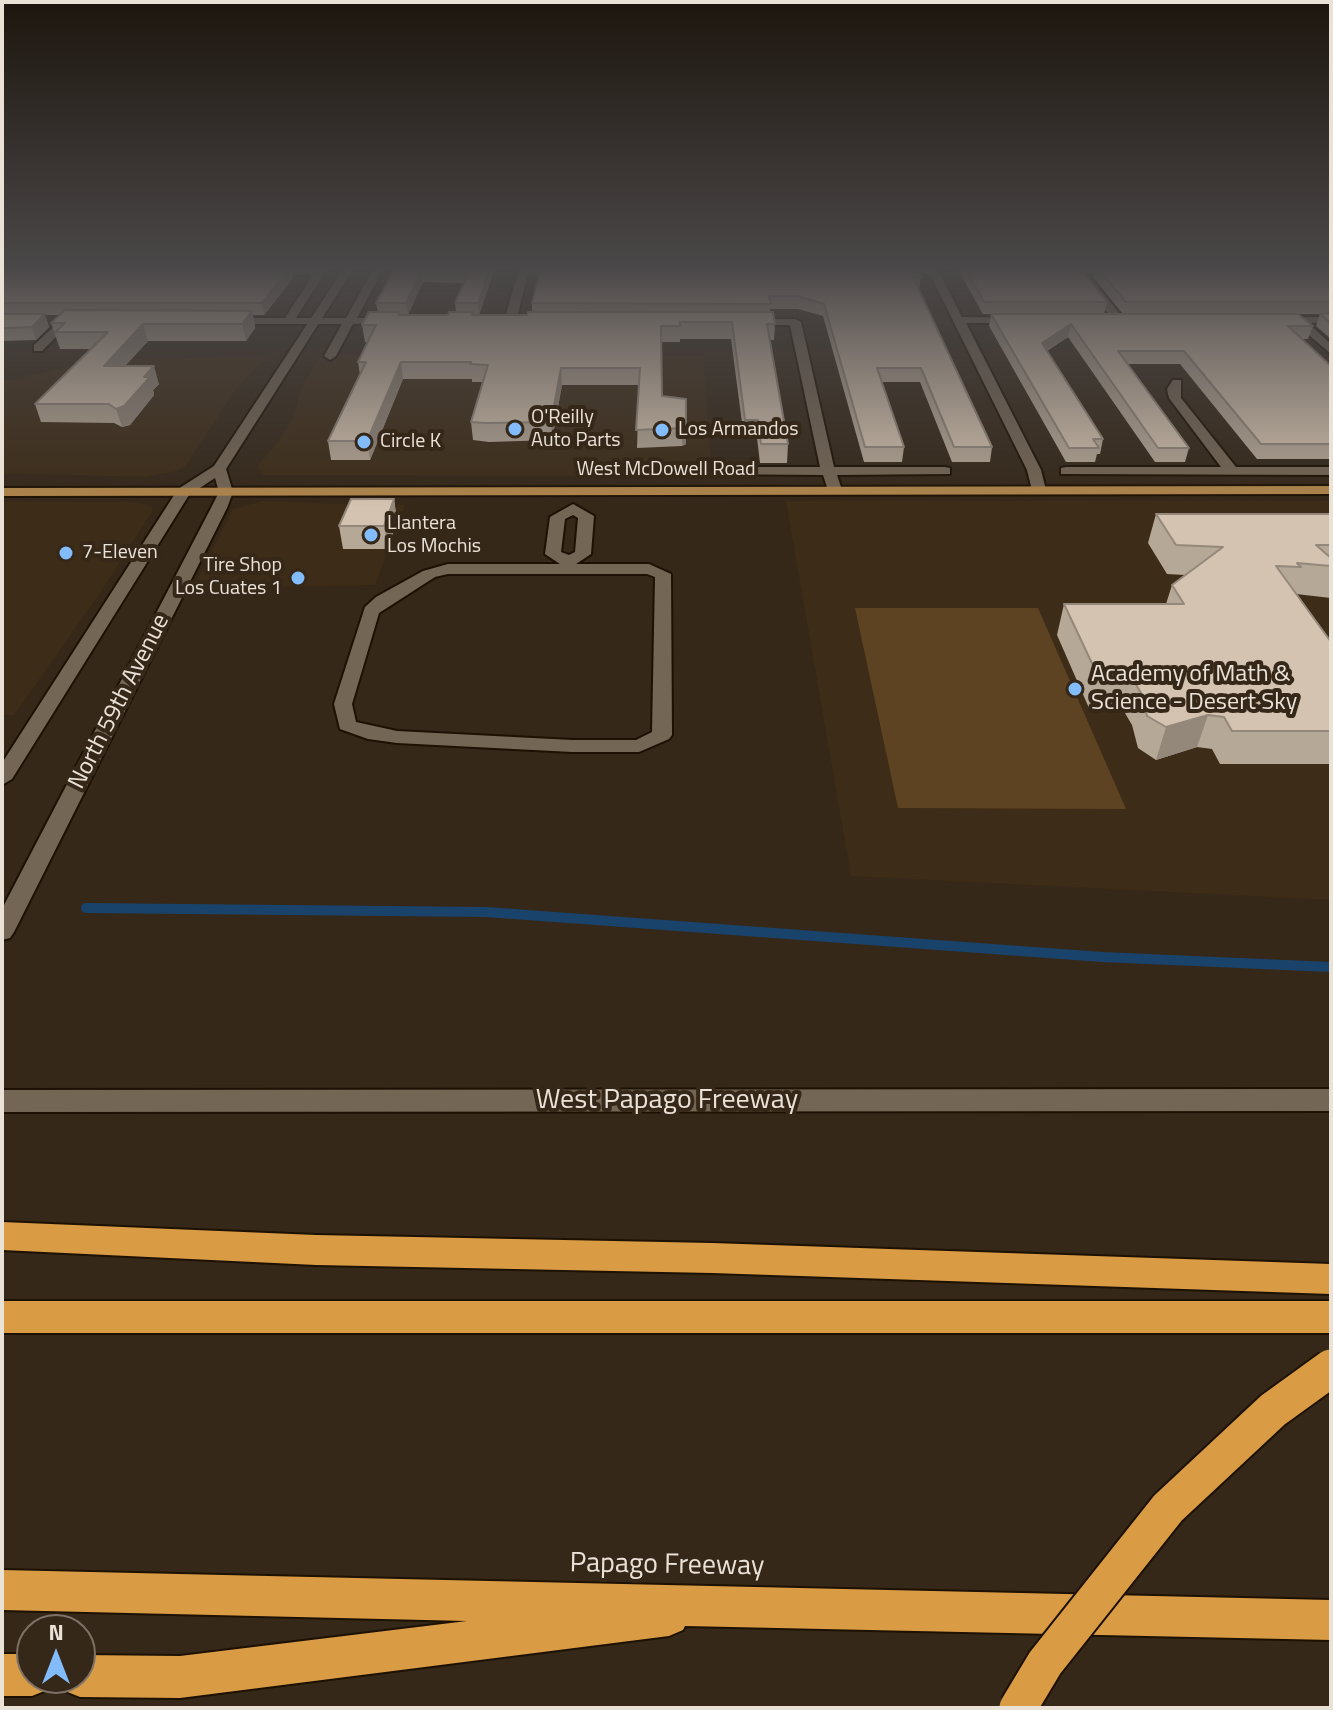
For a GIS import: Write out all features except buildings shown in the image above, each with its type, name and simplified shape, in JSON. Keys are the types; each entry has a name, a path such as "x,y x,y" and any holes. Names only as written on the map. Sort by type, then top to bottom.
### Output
{"highway":[{"path":"2,1236 316,1250 712,1258 1331,1279"},
{"path":"2,1317 1331,1317"},
{"path":"1018,1708 1045,1663 1168,1508 1273,1410 1331,1368"},
{"name":"Papago Freeway","path":"2,1590 1331,1620"},
{"path":"96,1676 180,1677 755,1606"}],"main road":[{"name":"West McDowell Road","path":"2,492 1331,490"}],"street":[{"path":"2,779 183,492 219,469 299,348"},
{"path":"330,356 335,348"},
{"path":"801,348 835,490"},
{"path":"972,348 1034,470 1039,490"},
{"path":"1177,383 1173,389 1175,398 1232,471"},
{"path":"219,469 226,492"},
{"name":"West McDowell Road","path":"705,471 945,471"},
{"path":"1066,471 1331,471"},
{"path":"573,490 573,509"},
{"name":"North 59th Avenue","path":"2,932 226,492"},
{"path":"573,509 558,517 553,554 568,565 649,569 663,574 662,735 639,746 572,746 397,737 368,733 347,725 343,704 371,611 382,601 429,574 448,569 568,565 583,554 586,516 573,509"},
{"name":"West Papago Freeway","path":"2,1101 1331,1100"}],"shaded area":[{"path":"322,354 703,356 712,476 264,475 257,466 280,440 295,413 301,389"},
{"path":"266,357 236,389 186,465 177,471 145,477 2,473 2,381 111,359"},
{"path":"263,501 405,505 375,585 193,588 233,509"},
{"name":"Academy of Math & Science - Desert Sky","path":"786,501 1331,501 1331,900 851,876"},
{"path":"2,502 133,502 151,506 153,510 98,596 14,715 2,715"},
{"path":"855,608 1038,608 1126,809 898,808"}],"waterway":[{"path":"86,908 486,912 1102,957 1331,967"}],"place":[{"name":"O'Reilly Auto Parts","path":"515,429"},
{"name":"Los Armandos","path":"662,430"},
{"name":"Circle K","path":"364,442"},
{"name":"Llantera Los Mochis","path":"371,535"},
{"name":"7-Eleven","path":"66,553"},
{"name":"Tire Shop Los Cuates 1","path":"298,578"},
{"name":"Academy of Math & Science - Desert Sky","path":"1075,689"}]}
